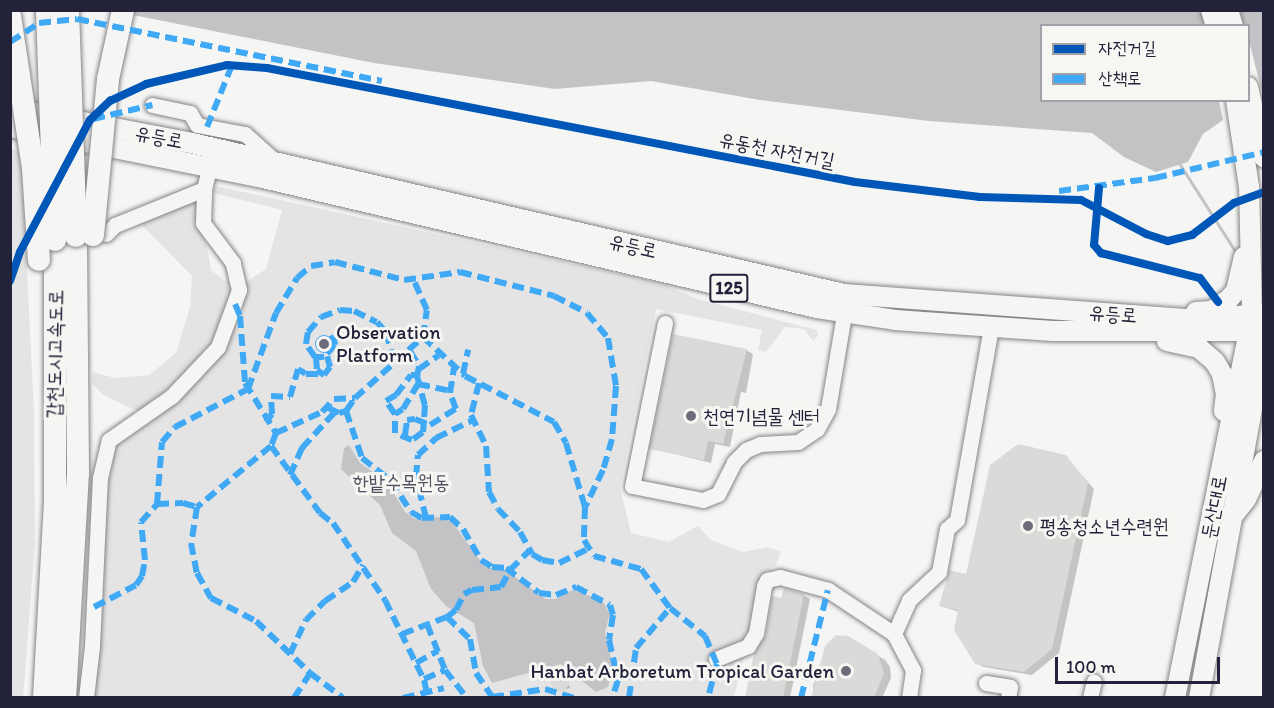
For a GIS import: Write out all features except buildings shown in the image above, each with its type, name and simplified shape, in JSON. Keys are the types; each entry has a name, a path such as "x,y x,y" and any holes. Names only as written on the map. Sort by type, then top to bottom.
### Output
{"highway":[{"name":"갑천도시고속도로","path":"44,698 56,501 54,409 82,236 47,10"},
{"name":"갑천도시고속도로","path":"65,698 74,589 82,236 68,10"},
{"path":"82,236 108,80 123,10"},
{"path":"10,16 33,168 39,260 54,409"}],"main road":[{"path":"1250,96 1263,157"},
{"path":"1236,102 1243,135 1251,220 1244,289 1258,327"},
{"name":"유등로","path":"10,108 192,143 215,162 846,303 991,327 1154,325 1258,327"},
{"name":"유등로","path":"10,127 188,163 272,162 846,303 1154,325"},
{"path":"1226,447 1222,424 1226,394 1222,374 1199,348 1169,342 1154,325 1212,310 1244,289"},
{"name":"둔산대로","path":"1175,698 1226,447 1258,327"},
{"name":"둔산대로","path":"1199,698 1231,517 1258,327"},
{"path":"1231,517 1246,500 1263,460"}],"lane":[{"path":"152,105 190,113 197,125 245,134 272,162"},
{"path":"86,698 92,646 100,478 109,440 172,396 218,347 239,290 234,263 207,233 203,223 204,189 215,162"},
{"path":"82,236 204,189"},
{"path":"665,323 632,486 703,500 718,494 734,462 746,450 760,444 798,442 817,429 828,409 846,303"},
{"path":"894,634 909,600 939,572 947,529 957,520 991,327"},
{"path":"716,658 743,650 752,640 764,586 772,578 828,590 894,634 913,670 909,698"},
{"path":"1090,698 1094,681"},
{"path":"986,683 1010,687 1008,698"}],"green space":[{"path":"10,149 21,151 34,411 35,544 23,698 10,697"},
{"name":"한밭수목원동","path":"216,186 660,283 698,299 817,330 818,336 813,341 804,329 785,327 766,352 758,350 762,330 656,309 620,487 631,533 668,542 698,526 711,540 743,552 768,547 781,552 776,565 764,573 734,697 91,698 110,445 171,403 235,315 236,332 243,312 243,284 266,269 282,210 213,193"},
{"path":"199,195 198,225 207,246 211,270 225,281 233,280 234,296 213,345 144,412 130,408 102,394 92,383 93,372 115,378 149,375 176,353 190,307 192,276 139,222"}],"shaded area":[{"path":"113,11 1263,11 1263,92 1250,101 1250,24 1040,24 1040,102 1249,102 1203,134 1188,162 1156,172 1124,157 1092,133 929,121 760,100 651,81 555,89 374,63"},
{"path":"349,445 360,463 387,482 405,512 415,519 439,517 452,522 485,567 507,571 546,599 556,599 572,590 602,600 610,614 605,632 613,666 608,687 596,692 561,664 492,683 483,666 474,623 446,606 431,589 416,551 392,533 380,505 341,469 344,448"}],"pier":[{"path":"1250,45 1263,96 1224,124 1219,102 1250,102"}],"waterway":[{"path":"1179,163 1237,254"}],"marked path":[{"path":"10,42 39,23 77,19 382,81"},
{"path":"207,127 232,65"},
{"path":"93,119 152,105"},
{"path":"1059,191 1155,178 1264,152"},
{"path":"94,607 136,585 142,576 145,560 141,522 157,504 162,442 175,427 248,389 276,313 297,278 311,266 335,262 404,280 460,272 554,296 587,313 608,338 616,386 612,439 603,470 585,507 584,540 594,556 641,569 670,608 705,636 717,664 708,698"},
{"path":"328,408 339,413 346,411 355,398 423,337 427,310 413,279"},
{"path":"235,304 240,316 245,383 276,433 271,446 320,513 333,523 385,600 424,680 428,698"},
{"path":"329,340 334,337 335,345 324,357 315,357 306,344 308,332 321,317 340,310 354,311 377,322 386,332 395,365"},
{"path":"423,337 465,376 554,422 566,443 585,507"},
{"path":"326,338 329,339 330,344 329,349 322,350 319,349 318,342 319,339 326,338"},
{"path":"463,374 468,350"},
{"path":"410,351 419,366 417,376 425,405 423,432 412,440 395,433 395,414 386,401 396,395 411,375 417,375"},
{"path":"419,369 439,355"},
{"path":"316,357 317,370 324,375 330,367 327,356"},
{"path":"405,435 407,420 415,419 430,425 456,409 450,393 454,368"},
{"path":"266,422 272,414 271,396 290,397 298,369 306,374 320,374"},
{"path":"479,383 471,415 486,446 489,492 498,509 520,532 532,554 542,560 559,563 588,549"},
{"path":"395,414 403,409 418,384 450,391"},
{"path":"276,433 322,412 334,399 355,398"},
{"path":"346,411 362,458 391,481 411,512 422,518 450,517 463,529 481,560 492,567 506,568 539,593 556,595 576,587 610,605 613,615 609,640 618,680 612,698"},
{"path":"290,475 302,448 335,412"},
{"path":"426,518 416,477 418,455 436,438 473,420"},
{"path":"271,446 197,507 191,543 197,573 211,598 256,621 310,673 343,698"},
{"path":"157,504 183,503 197,507"},
{"path":"402,634 447,617 456,610 464,594 472,590 501,587 510,570 529,551"},
{"path":"290,654 306,620 325,601 353,582 363,565"},
{"path":"801,698 828,590"},
{"path":"629,698 636,648 670,608"},
{"path":"447,617 470,639 476,673 492,697 545,689 575,698"},
{"path":"427,624 445,670 467,698"},
{"path":"416,663 438,651"},
{"path":"424,679 445,670"},
{"path":"294,698 310,673"},
{"path":"403,698 444,688"}],"cycle path":[{"name":"유동천 자전거길","path":"10,281 20,252 90,120 110,101 146,84 227,65 267,68 855,182 980,197 1081,200 1146,234 1168,241 1192,235 1234,203 1264,192"},
{"path":"1099,188 1094,245 1101,253 1200,278 1218,302"}],"place":[{"name":"Observation Platform","path":"324,344"},
{"name":"천연기념물 센터","path":"691,416"},
{"name":"평송청소년수련원","path":"1028,526"},
{"name":"Hanbat Arboretum Tropical Garden","path":"846,671"}]}
